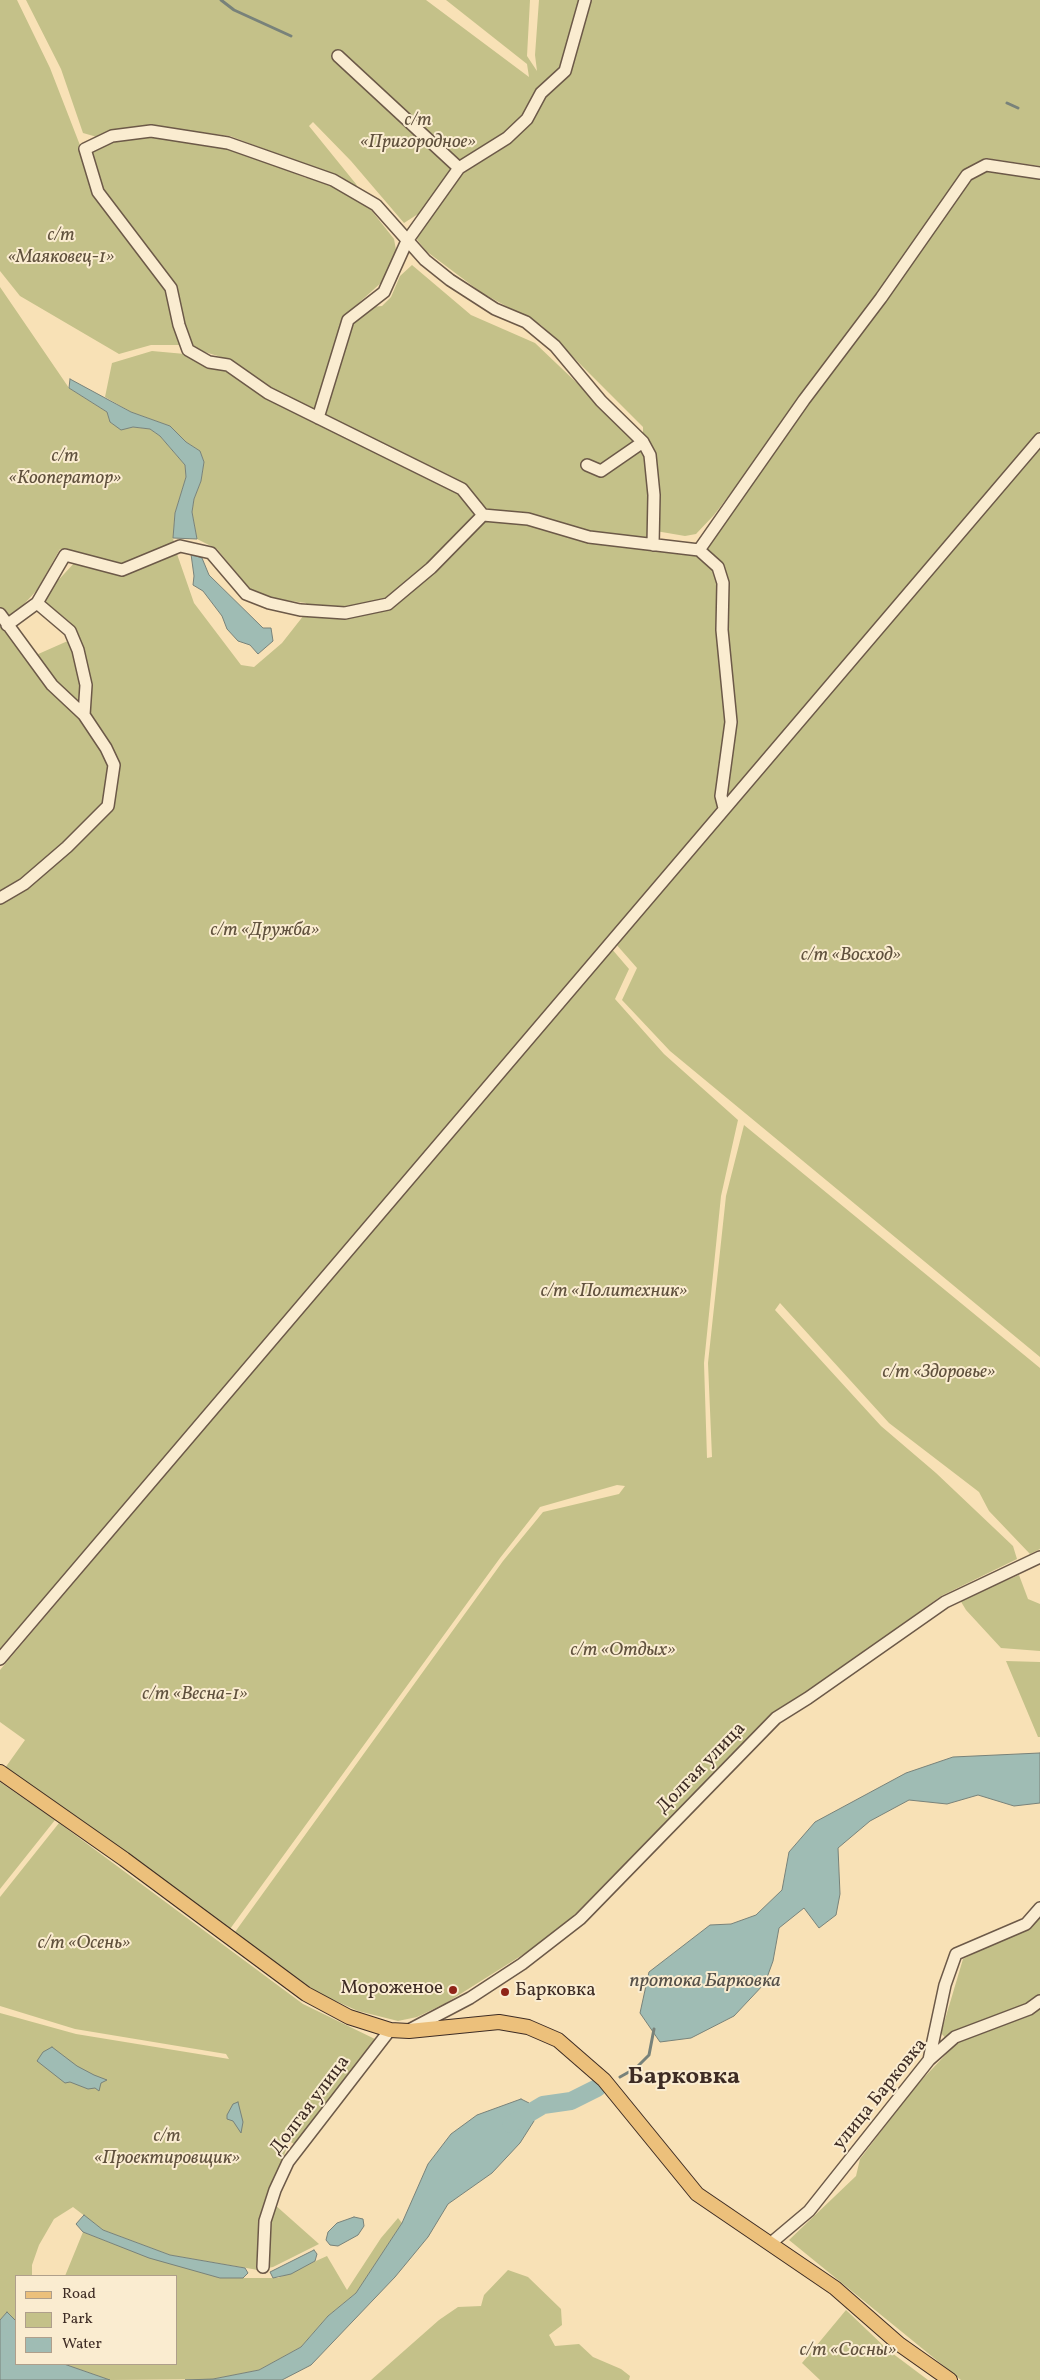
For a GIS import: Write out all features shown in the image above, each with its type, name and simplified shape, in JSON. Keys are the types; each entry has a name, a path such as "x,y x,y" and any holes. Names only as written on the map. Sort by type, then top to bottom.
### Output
{"main road":[{"path":"0,1772 124,1859 306,1994 349,2017 390,2030 409,2031 499,2022 528,2027 558,2040 604,2080 697,2194 835,2288 899,2344 950,2380"}],"street":[{"path":"318,418 348,320 384,292 407,241 458,168 507,138 527,119 541,93 565,71 584,0"},
{"path":"338,56 458,168"},
{"path":"653,545 654,495 650,455 644,442 601,401 555,346 526,322 496,309 450,280 425,260 376,205 333,180 228,143 151,130 112,136 85,149 98,192 171,288 179,325 188,350 209,362 228,365 268,393 462,489 483,515 528,520 589,537 653,545 699,550 718,567 724,583 722,630 731,722 721,796 724,808"},
{"path":"699,550 804,400 880,298 967,175 986,165 1040,173"},
{"path":"0,1659 1040,438"},
{"path":"586,465 601,472 644,442"},
{"path":"7,625 37,603 65,555 122,570 180,546 212,553 246,594 269,603 300,610 345,613 388,604 430,568 483,515"},
{"path":"37,603 70,630 78,650 86,685 84,715"},
{"path":"0,614 52,685 84,715 106,748 114,764 108,806 68,847 24,884 0,898"},
{"name":"Долгая улица","path":"409,2031 470,1998 522,1964 580,1919 776,1718 840,1676 945,1602 1040,1557"},
{"path":"929,2060 945,1985 956,1954 1026,1924 1040,1908"},
{"name":"улица Барковка","path":"771,2243 809,2211 929,2060 955,2037 1029,2009 1040,2000"},
{"name":"Долгая улица","path":"263,2267 265,2221 275,2190 288,2162 390,2030"}],"green space":[{"name":"с/т «Дружба»","path":"0,0 17,0 50,68 83,153 124,139 153,135 229,146 306,178 312,167 230,136 156,126 97,137 83,133 61,69 26,0 426,0 529,77 527,64 446,0 530,0 527,56 537,71 535,55 539,0 1040,0 1040,166 985,158 965,171 969,178 988,168 1040,175 1040,431 0,1649 0,287 69,388 107,412 110,422 121,429 133,427 150,429 160,436 185,465 186,477 175,513 173,538 177,554 194,603 241,665 254,667 282,643 304,615 306,603 268,598 251,590 217,549 197,539 192,512 194,499 201,481 204,462 200,451 186,442 170,426 131,412 105,397 112,363 152,351 185,354 219,366 221,357 192,348 184,323 176,285 122,217 170,291 181,345 151,345 119,354 20,296 0,271","holes":["313,122 351,161 404,223 443,198 415,237 426,251 482,293 541,325 643,427 643,435 578,384 535,343 471,315 412,265 400,276 391,297 382,306 352,309 383,281 396,250 394,239 364,201 356,184 309,126","759,456 699,555 648,549 650,530 685,536 696,534 714,515","60,549 86,556 76,561 52,587 45,602 70,622 79,636 27,659 2,622 14,615 37,590"]},
{"name":"с/т «Восход»","path":"1040,447 1040,1357 670,1051 622,1000 637,968 615,943"},
{"path":"611,948 629,969 615,999 664,1054 738,1120 721,1196 704,1363 707,1458 712,1457 708,1363 726,1196 744,1125 1040,1368 1040,1549 1030,1554 989,1511 979,1492 889,1423 780,1303 775,1310 881,1426 936,1473 1013,1546 1017,1559 941,1596 856,1658 773,1714 571,1918 527,1952 446,2003 417,2017 398,2021 358,2011 318,1993 235,1932 503,1561 543,1512 619,1494 625,1486 617,1485 540,1507 500,1558 230,1929 5,1768 25,1740 0,1722 0,1670"},
{"path":"1019,1575 1028,1599 1040,1604 1040,1651 1001,1648 966,1610 960,1600"},
{"path":"1006,1661 1040,1662 1040,1737 1038,1737"},
{"path":"0,1782 55,1820 0,1889"},
{"path":"59,1823 303,2004 379,2041 296,2145 289,2141 268,2202 274,2204 319,2244 273,2267 258,2270 170,2255 103,2230 73,2207 54,2219 39,2245 32,2265 32,2275 15,2275 15,2320 7,2312 0,2320 0,2013 76,2034 229,2059 226,2054 75,2029 0,2006 0,1897"},
{"path":"1040,1912 1040,2380 961,2380 789,2240 856,2176 860,2159 914,2088 953,2047 941,2033 963,1959 1028,1926"},
{"path":"398,2218 402,2223 356,2293 328,2316 301,2347 259,2370 213,2379 110,2380 67,2365 178,2365 178,2275 65,2275 83,2232 111,2243 220,2278 278,2278 327,2256 347,2290 381,2238"},
{"path":"508,2270 528,2277 561,2309 562,2325 549,2335 555,2346 579,2344 593,2357 621,2369 630,2376 629,2380 371,2380 439,2320 458,2307 481,2306 484,2295"},
{"name":"с/т «Сосны»","path":"846,2310 888,2350 928,2380 820,2380 802,2363"}],"water":[{"path":"70,379 131,412 170,426 186,442 200,451 204,462 201,481 194,499 192,512 197,539 173,538 175,513 186,477 185,465 160,436 150,429 133,427 121,430 110,422 107,412 69,388"},
{"path":"191,554 202,558 209,575 263,628 271,628 273,641 258,654 250,645 238,641 227,629 222,616 203,591 193,585 194,576"},
{"name":"протока Барковка","path":"1040,1753 1040,1803 1014,1806 978,1795 947,1804 909,1800 870,1821 838,1848 840,1894 836,1915 819,1928 804,1908 779,1928 773,1961 765,1983 734,2016 691,2038 660,2042 640,2013 649,1972 710,1925 731,1924 756,1915 782,1890 789,1852 815,1822 906,1773 953,1757"},
{"path":"52,2047 77,2066 107,2080 101,2083 99,2091 95,2088 88,2089 70,2082 65,2083 37,2061 43,2052"},
{"path":"521,2099 529,2103 534,2121 520,2143 492,2173 448,2204 428,2237 395,2277 311,2365 282,2380 185,2380 213,2379 259,2370 301,2347 328,2316 356,2293 402,2223 428,2164 451,2134 477,2115"},
{"path":"238,2102 243,2122 241,2133 233,2121 227,2119 233,2104"},
{"path":"84,2215 103,2230 170,2255 245,2268 248,2273 243,2278 220,2278 149,2258 83,2232 76,2224"},
{"path":"354,2217 363,2219 364,2226 358,2235 338,2246 330,2245 326,2240 328,2232 337,2223"},
{"path":"314,2250 317,2254 315,2261 291,2274 273,2278 270,2272"},
{"path":"7,2312 15,2320 15,2365 67,2365 110,2380 0,2380 0,2320"}],"waterway":[{"path":"221,0 234,10 291,36"},
{"path":"1007,103 1018,108"},
{"path":"620,2077 636,2068 649,2055 654,2029"},
{"path":"511,2124 543,2105 571,2101 597,2088"}],"place":[{"name":"Мороженое","path":"453,1990"},
{"name":"Барковка","path":"505,1992"}],"district":[{"name":"Барковка","path":"684,2079"}],"park label":[{"name":"с/т «Пригородное»","path":"418,133"},
{"name":"с/т «Маяковец-1»","path":"61,248"},
{"name":"с/т «Кооператор»","path":"65,469"},
{"name":"с/т «Политехник»","path":"614,1293"},
{"name":"с/т «Здоровье»","path":"939,1374"},
{"name":"с/т «Отдых»","path":"623,1652"},
{"name":"с/т «Весна-1»","path":"195,1696"},
{"name":"с/т «Осень»","path":"84,1945"},
{"name":"с/т «Проектировщик»","path":"167,2149"}]}
